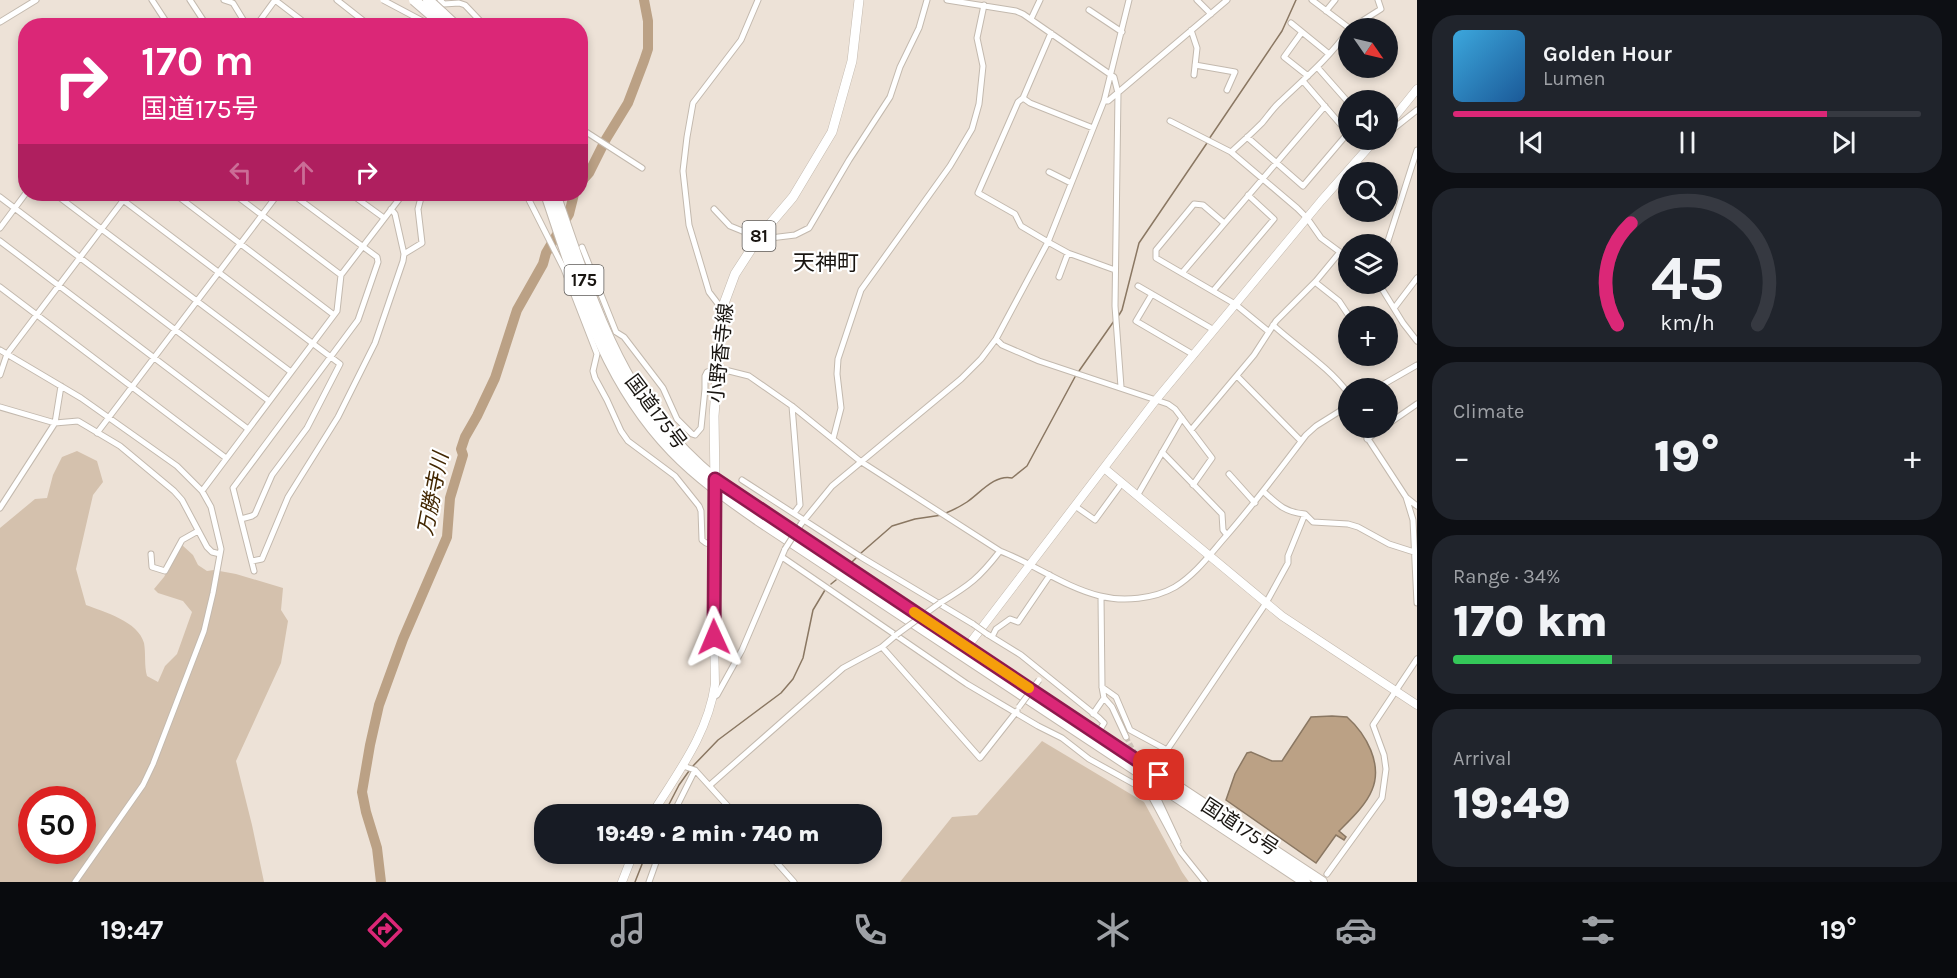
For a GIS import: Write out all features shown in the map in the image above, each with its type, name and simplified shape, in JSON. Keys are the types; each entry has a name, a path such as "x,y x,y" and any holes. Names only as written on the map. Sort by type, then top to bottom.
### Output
{"highway":[{"path":"414,0 438,16"},
{"path":"428,0 438,16"},
{"name":"国道175号","path":"550,201 556,210"},
{"name":"国道175号","path":"555,201 578,287 609,354 633,403 672,451 715,484 1305,882"},
{"name":"国道175号","path":"964,651 1098,733 1324,880"}],"main road":[{"name":"小野香寺線","path":"715,484 714,417 722,309 735,274 759,237 793,196 832,132 852,61 859,0"}],"street":[{"path":"0,22 36,0"},
{"path":"152,0 164,18"},
{"path":"190,0 202,18"},
{"path":"224,0 233,3 242,18"},
{"path":"262,18 275,0 299,18"},
{"path":"337,0 360,18"},
{"path":"383,0 438,16 459,3 465,5 477,18"},
{"path":"722,309 709,292 689,225 683,171 693,103 741,40 758,0"},
{"path":"714,209 730,226 762,239 795,235 810,228 849,160 890,97 900,67 919,28 927,0"},
{"path":"947,0 1016,11 1114,77 1118,93 1114,306 1121,387"},
{"path":"1030,19 1040,0"},
{"path":"713,697 717,695 742,650 785,549 802,521 832,486 961,379 981,359 996,339 1048,242 1094,128 1104,101 1130,0"},
{"path":"1197,0 1211,14"},
{"path":"1104,101 1108,101 1118,93 1227,0"},
{"path":"1312,0 1338,20"},
{"path":"1326,11 1335,0"},
{"path":"1367,18 1381,9 1378,0"},
{"path":"833,439 841,408 837,374 838,359 861,290 950,166 972,129 979,104 983,66 977,38 984,5"},
{"path":"1089,10 1122,32"},
{"path":"1291,23 1329,54"},
{"path":"1191,30 1197,48 1194,75"},
{"path":"1302,32 1284,57 1308,76"},
{"path":"1051,33 1023,98 1017,102 978,193 1015,214 1022,226 1048,242 1068,253 1115,270"},
{"path":"1231,152 1338,47"},
{"path":"1195,65 1235,72 1227,90"},
{"path":"1318,68 1338,91"},
{"path":"1247,137 1303,186 1348,133 1303,81"},
{"path":"1398,113 1417,89"},
{"path":"1023,98 1030,103 1094,128"},
{"path":"1182,273 1325,106"},
{"path":"1398,125 1417,110"},
{"path":"1170,121 1231,152 1307,218 1321,238 1338,251"},
{"path":"588,134 642,168"},
{"path":"964,651 1155,401 1366,150"},
{"path":"1390,234 1417,150"},
{"path":"1049,172 1071,183"},
{"path":"1213,291 1274,219 1248,195"},
{"path":"0,197 270,400"},
{"path":"0,228 19,201"},
{"path":"64,201 291,372"},
{"path":"0,375 7,354 122,201"},
{"path":"124,201 340,364 312,418 272,475 255,514 241,519"},
{"path":"184,201 334,315"},
{"path":"243,201 341,275"},
{"path":"97,433 273,201"},
{"path":"254,570 233,488 358,320 378,262 377,257 301,201"},
{"path":"361,201 384,218"},
{"path":"202,491 337,311 341,275 397,201"},
{"path":"404,254 422,243 418,209 420,201"},
{"path":"530,201 564,269 597,354 593,371 595,378 621,432 628,441 667,469 686,489 701,511 702,540 713,545"},
{"path":"1224,223 1203,205 1194,204 1156,250 1156,258 1235,304 1268,331"},
{"path":"252,561 262,559 288,497 338,417 379,333 404,254 395,214 391,209"},
{"path":"0,241 248,429"},
{"path":"582,247 616,332 624,337 663,388 677,419 692,434 695,435 701,428 705,376 710,370 717,368 749,376 792,406 860,461 1000,551 1101,597 1127,599 1157,595 1175,587 1195,572 1264,492 1301,441 1316,426 1338,412"},
{"path":"1059,277 1068,253"},
{"path":"1191,430 1254,355 1273,325 1338,254"},
{"path":"1396,306 1417,278"},
{"path":"1315,282 1342,306"},
{"path":"1138,286 1214,330"},
{"path":"0,287 226,458"},
{"path":"1152,294 1136,321 1194,355"},
{"path":"1398,313 1417,340"},
{"path":"1273,325 1295,346 1338,380"},
{"path":"996,339 1002,345 1039,361 1168,404 1182,418 1212,458 1193,485"},
{"path":"0,350 61,386 177,466 202,491 211,507 220,537 220,554 204,631 153,764 143,785 75,882"},
{"path":"1394,378 1417,365"},
{"path":"1237,376 1301,441"},
{"path":"0,508 55,423 61,386"},
{"path":"1398,417 1417,404"},
{"path":"792,406 800,504 795,513"},
{"path":"0,408 55,423 78,421 120,446 174,491 182,500 207,547 212,552 220,554"},
{"path":"1137,496 1182,418"},
{"path":"1367,439 1406,497 1417,506"},
{"path":"1162,452 1222,514 1223,530 1227,535"},
{"path":"1104,468 1266,603 1417,705"},
{"path":"1229,474 1255,502"},
{"path":"742,480 795,513 802,521 940,603 1021,655 1104,723 1098,733"},
{"path":"1075,506 1095,520 1122,483"},
{"path":"658,804 705,726 713,697 715,684 713,545 715,484"},
{"path":"1264,492 1285,510 1305,514 1313,522 1348,524 1389,544 1414,552"},
{"path":"1406,497 1413,520 1417,603"},
{"path":"1102,687 1116,697 1130,730 1167,750 1266,603 1288,563 1288,556 1305,514"},
{"path":"151,554 152,567 165,571 182,540 198,531"},
{"path":"710,785 843,668 882,647 940,603 969,586 1000,551"},
{"path":"782,556 967,684 1018,710 1062,738 1089,759 1151,795 1180,852 1205,882"},
{"path":"990,635 1010,619 1018,622 1050,575"},
{"path":"1101,597 1104,699 1112,707 1126,737"},
{"path":"882,647 980,758 1043,674"},
{"path":"1324,880 1382,798 1386,770 1384,755 1373,725 1417,659"},
{"path":"1093,714 1104,699"},
{"path":"683,766 695,770 726,804"},
{"path":"678,804 695,770"},
{"path":"1137,785 1143,774"},
{"path":"1157,797 1176,835 1180,852"},
{"path":"1324,880 1342,847 1344,849"},
{"path":"622,882 629,864"},
{"path":"649,882 655,864"},
{"path":"777,864 794,882"}],"shaded area":[{"path":"77,451 97,461 103,482 93,495 76,569 86,605 119,618 141,635 144,643 147,676 158,682 165,666 177,654 192,612 183,601 158,593 154,589 164,577 182,545 193,555 198,565 207,571 236,574 283,588 281,610 288,621 281,663 236,761 264,882 0,882 0,528 35,499 47,498 53,475 62,457"},
{"path":"1311,717 1347,717 1360,732 1371,750 1375,780 1366,801 1339,831 1346,837 1344,840 1336,835 1316,863 1226,800 1235,774 1247,753 1251,752 1272,761 1282,761"},
{"path":"1042,741 1144,802 1189,882 900,882 952,817 977,815"}],"waterway":[{"name":"万勝寺川","path":"588,174 628,103 648,49 648,21 644,0"},
{"path":"1209,139 1282,31 1296,0"},
{"path":"1119,315 1139,243 1207,143"},
{"name":"万勝寺川","path":"381,882 377,848 362,792 379,705 403,639 447,537 450,498 463,455 461,449 465,437 495,378 517,310 569,214 572,201"},
{"path":"1079,371 1114,321"},
{"path":"946,513 967,502 994,481 1012,478 1027,466 1076,375"},
{"path":"861,553 892,526 915,519 942,515"},
{"path":"851,563 856,558"},
{"path":"831,584 836,580"},
{"path":"692,767 718,740 781,693 793,679 803,658 813,610 825,590"},
{"path":"669,804 689,771"},
{"path":"635,882 642,864"}],"tunnel":[{"path":"1126,737 1137,757"},
{"path":"1149,781 1157,797"}],"slow traffic":[{"path":"914,612 1029,688"}],"district":[{"name":"天神町","path":"826,263"}],"route":[{"path":"714,637 715,479 1159,775"}]}
